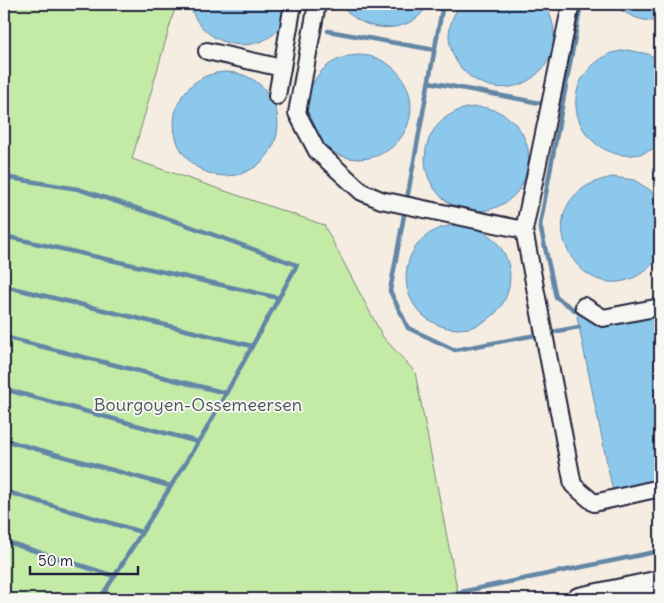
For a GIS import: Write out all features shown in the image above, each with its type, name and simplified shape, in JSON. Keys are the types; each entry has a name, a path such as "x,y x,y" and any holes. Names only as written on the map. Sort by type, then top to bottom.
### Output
{"highway":[{"path":"579,599 660,582"}],"lane":[{"path":"277,96 294,4"},
{"path":"317,4 297,113 317,151 362,192 381,200 524,230"},
{"path":"571,4 524,230 573,485 594,502 660,488"},
{"path":"207,51 282,68"},
{"path":"584,306 603,318 660,307"}],"green space":[{"name":"Bourgoyen-Ossemeersen","path":"4,4 176,4 132,159 324,225 383,337 415,372 459,599 4,599"}],"water":[{"path":"190,4 292,4 283,23 275,33 263,40 237,45 224,42 202,28"},
{"path":"341,4 429,4 419,16 410,22 388,28 377,27 357,19 348,13"},
{"path":"460,4 544,4 552,19 554,30 554,41 547,62 528,81 513,86 498,87 484,84 471,77 460,66 452,52 449,36 452,19"},
{"path":"613,4 660,4 660,21 635,17"},
{"path":"627,50 648,54 660,61 660,145 639,154 619,154 602,148 588,136 579,120 576,102 580,84 592,66 611,53"},
{"path":"359,55 379,59 388,63 396,70 403,78 407,87 411,107 407,127 403,136 396,144 388,151 379,155 359,159 339,155 330,151 322,144 315,136 311,127 307,107 311,87 315,78 322,70 330,63 339,59"},
{"path":"226,72 246,76 255,80 263,87 270,95 274,104 278,124 274,144 270,153 263,161 255,168 246,172 226,176 206,172 197,168 189,161 182,153 178,144 174,124 178,104 182,95 189,87 197,80 206,76"},
{"path":"477,107 497,111 506,115 514,122 521,130 525,139 529,159 525,179 521,188 514,196 506,203 497,207 477,211 457,207 448,203 440,196 433,188 429,179 425,159 429,139 433,130 440,122 448,115 457,111"},
{"path":"613,177 634,180 650,190 659,200 659,258 632,278 607,282 586,273 570,255 563,232 566,209 582,189"},
{"path":"458,225 478,229 487,233 495,240 502,248 506,257 510,277 506,297 502,306 495,314 487,321 478,325 458,329 438,325 429,321 421,314 414,306 410,297 406,277 410,257 414,248 421,240 429,233 438,229"},
{"path":"583,309 660,312 660,482 613,492 577,317"}],"waterway":[{"path":"443,4 390,291 408,328 455,350 579,327"},
{"path":"579,313 556,297 540,225 581,4"},
{"path":"328,31 435,50"},
{"path":"429,82 540,103"},
{"path":"4,177 78,189 178,222 297,265 203,435 100,599"},
{"path":"4,236 279,298"},
{"path":"4,286 252,346"},
{"path":"4,337 226,393"},
{"path":"4,389 198,442"},
{"path":"4,440 170,486"},
{"path":"4,491 141,532"},
{"path":"4,541 114,576"},
{"path":"426,599 660,551"}]}
